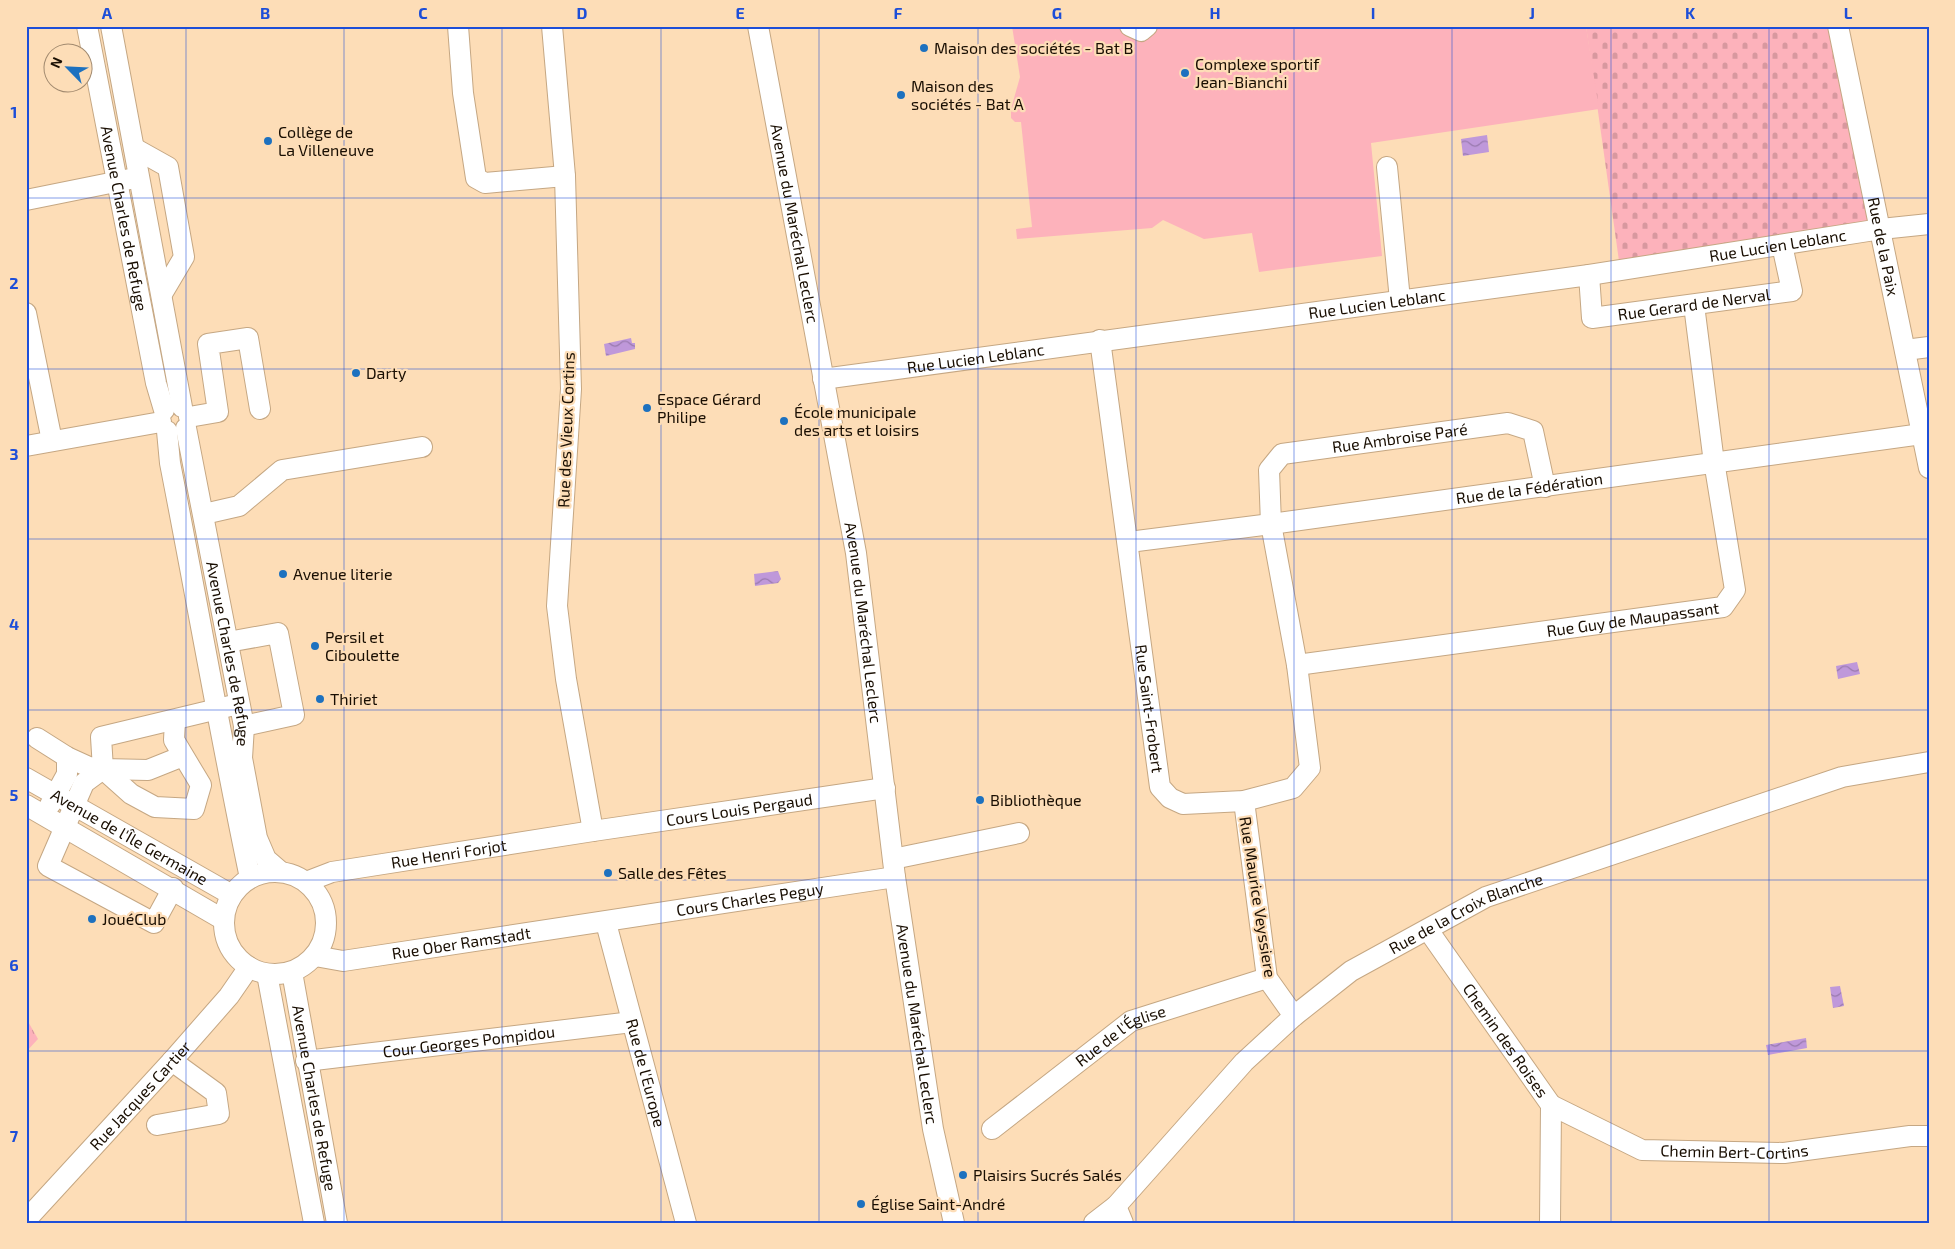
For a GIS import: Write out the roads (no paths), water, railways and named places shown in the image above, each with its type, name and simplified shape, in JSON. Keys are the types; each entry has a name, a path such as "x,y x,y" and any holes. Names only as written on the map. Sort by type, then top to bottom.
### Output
{"street":[{"name":"Avenue Charles de Refuge","path":"87,26 156,383 175,419 204,514 244,726 242,758 257,838 266,859 281,872"},
{"path":"458,26 463,93 476,178 485,183 566,176"},
{"name":"Rue des Vieux Cortins","path":"552,26 566,176 571,390 557,606 566,679 593,831"},
{"name":"Avenue du Maréchal Leclerc","path":"758,26 856,554 894,868 934,1130 954,1223"},
{"path":"1130,26 1141,31 1147,26"},
{"name":"Rue de la Paix","path":"1838,26 1905,350 1925,434 1929,468"},
{"name":"Avenue Charles de Refuge","path":"113,28 162,294 175,419 170,463 218,710 234,804 250,878"},
{"path":"134,148 168,167 184,257 162,294"},
{"path":"1387,167 1400,300"},
{"path":"26,200 140,177"},
{"name":"Rue Lucien Leblanc","path":"823,379 1589,275 1881,229 1929,224"},
{"name":"Rue Gerard de Nerval","path":"1589,275 1592,318 1792,291 1782,245"},
{"name":"Rue Guy de Maupassant","path":"1296,665 1723,607 1735,590 1715,464 1694,305"},
{"path":"26,313 52,441"},
{"path":"26,446 218,412 208,344 248,338 260,409"},
{"name":"Rue Saint-Frobert","path":"1100,340 1129,542 1160,787 1170,798 1184,804 1244,800 1293,788 1310,768 1296,665 1271,524"},
{"path":"1905,350 1929,347"},
{"name":"Rue Ambroise Paré","path":"1271,524 1269,470 1282,454 1508,423 1533,431 1546,487"},
{"name":"Rue de la Fédération","path":"1129,542 1546,487 1925,434"},
{"path":"204,514 238,506 282,470 422,447"},
{"path":"228,642 278,633 294,715 244,726"},
{"path":"175,720 174,740 201,785 194,809 155,807 131,794 103,768 101,737 218,710 239,702"},
{"path":"37,738 66,757 89,767 148,770 183,756"},
{"path":"44,815 67,774 66,757"},
{"name":"Rue de la Croix Blanche","path":"1094,1223 1120,1214 1244,1062 1294,1016 1351,971 1486,897 1842,777 1929,762"},
{"path":"103,768 84,783 48,866 154,923 173,888"},
{"name":"Avenue de l'Île Germaine","path":"26,778 232,895"},
{"name":"Cours Louis Pergaud","path":"593,831 885,788"},
{"name":"Rue Maurice Veyssiere","path":"1244,800 1267,978 1294,1016"},
{"name":"Avenue de l'Île Germaine","path":"26,805 173,888 224,920"},
{"name":"Rue Henri Forjot","path":"306,882 332,872 593,831"},
{"name":"Cours Charles Peguy","path":"606,923 894,868 1019,833"},
{"path":"265,872 281,872 294,875 306,882 318,894 325,909 327,925 324,942 315,956 292,972 258,970 238,958 230,947 225,934 224,920 232,895 250,878 265,872"},
{"name":"Rue Ober Ramstadt","path":"315,956 343,961 606,923"},
{"name":"Rue de l'Europe","path":"606,923 686,1223"},
{"name":"Chemin des Roises","path":"1428,930 1551,1105 1550,1223"},
{"name":"Avenue Charles de Refuge","path":"258,970 314,1223"},
{"name":"Rue Jacques Cartier","path":"26,1220 229,996 258,970"},
{"name":"Avenue Charles de Refuge","path":"292,972 306,1061 337,1223"},
{"name":"Rue de l'Église","path":"992,1129 1131,1020 1267,978"},
{"name":"Cour Georges Pompidou","path":"306,1061 632,1022"},
{"path":"157,1125 219,1114 216,1093 172,1061"},
{"name":"Chemin Bert-Cortins","path":"1551,1105 1642,1150 1784,1153 1910,1136 1929,1136"}],"water":[{"path":"1487,135 1489,152 1463,156 1461,139"},
{"path":"631,338 632,343 635,343 635,349 606,356 604,344"},
{"path":"778,571 781,579 778,583 755,586 754,574"},
{"path":"1857,662 1860,674 1838,679 1836,666"},
{"path":"1840,986 1844,1006 1833,1008 1830,987"},
{"path":"1806,1038 1807,1048 1768,1055 1766,1045"}],"place":[{"name":"Maison des sociétés - Bat B","path":"924,48"},
{"name":"Complexe sportif Jean-Bianchi","path":"1185,73"},
{"name":"Maison des sociétés - Bat A","path":"901,95"},
{"name":"Collège de La Villeneuve","path":"268,141"},
{"name":"Darty","path":"356,373"},
{"name":"Espace Gérard Philipe","path":"647,408"},
{"name":"École municipale des arts et loisirs","path":"784,421"},
{"name":"Avenue literie","path":"283,574"},
{"name":"Persil et Ciboulette","path":"315,646"},
{"name":"Thiriet","path":"320,699"},
{"name":"Bibliothèque","path":"980,800"},
{"name":"Salle des Fêtes","path":"608,873"},
{"name":"JouéClub","path":"92,919"},
{"name":"Plaisirs Sucrés Salés","path":"963,1175"},
{"name":"Église Saint-André","path":"861,1204"}]}
